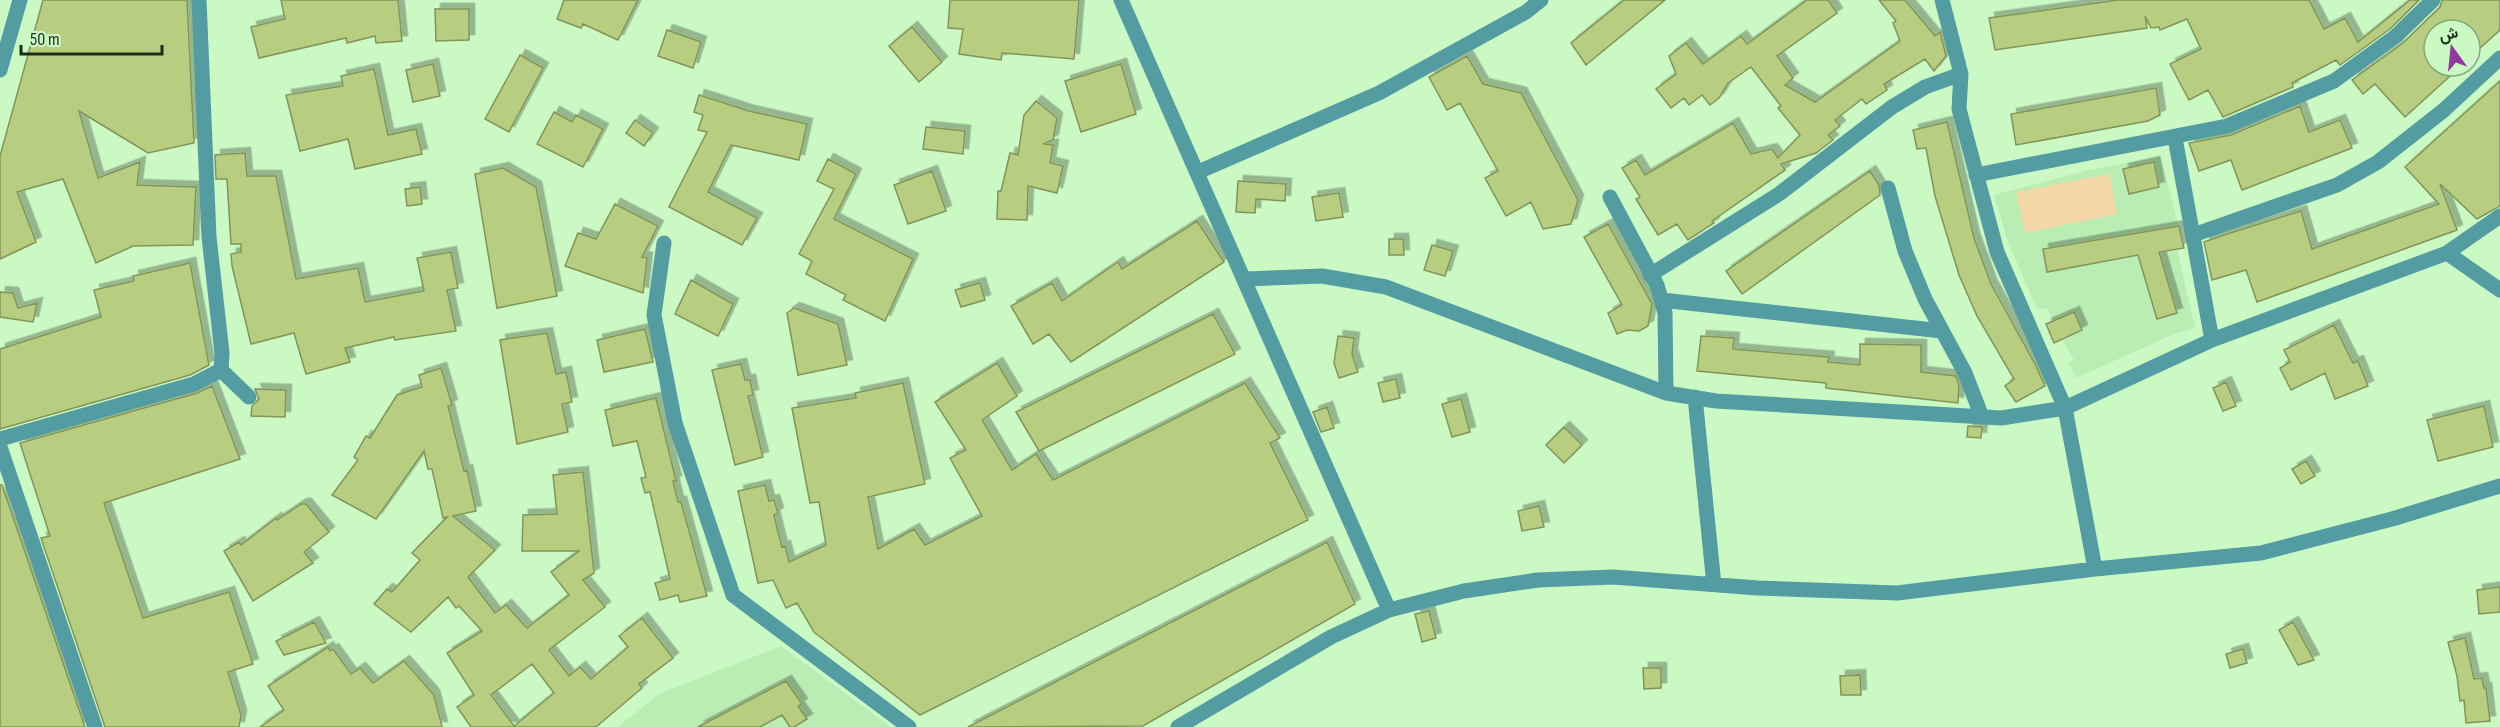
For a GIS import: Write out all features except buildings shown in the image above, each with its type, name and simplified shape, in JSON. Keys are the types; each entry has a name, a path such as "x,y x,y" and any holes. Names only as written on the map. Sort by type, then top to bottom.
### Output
{"street":[{"path":"0,70 20,0"},
{"path":"199,0 209,237 222,353 221,370 249,397"},
{"path":"1121,0 1389,610"},
{"path":"1198,172 1379,93 1526,12 1541,0"},
{"path":"1942,0 1962,74 1959,109 1997,252 2065,408 2095,569"},
{"path":"1976,175 2175,138 2227,126 2334,81 2396,36 2433,0"},
{"path":"2193,235 2337,185 2378,162 2444,111 2500,58"},
{"path":"1650,275 1779,194 1892,107 1925,87 1962,74"},
{"path":"2175,138 2212,340"},
{"path":"1888,188 1905,251 1925,299 1965,373 1982,417"},
{"path":"1610,197 1657,285 1665,313 1666,393"},
{"path":"1245,279 1322,276 1386,288 1666,393 1716,401 2001,418 2065,408 2212,340 2447,253 2500,216"},
{"path":"664,243 654,315 675,423 733,595 909,727"},
{"path":"2447,253 2500,290"},
{"path":"1661,300 1942,331"},
{"path":"0,439 194,384 221,370"},
{"path":"1695,398 1714,585"},
{"path":"0,447 95,727"},
{"path":"1178,727 1331,638 1389,610 1464,591 1538,580 1613,577 1714,585 1897,592 2261,552 2392,519 2500,486"}],"shaded area":[{"path":"2161,157 2184,248 2177,249 2195,328 2174,334 2076,378 2069,363 2074,360 2061,338 2063,336 2046,308 2037,309 2007,239 1994,195 2093,169"},
{"path":"2109,174 2117,214 2025,233 2016,192"},
{"path":"781,646 891,727 618,727 659,694"}]}
